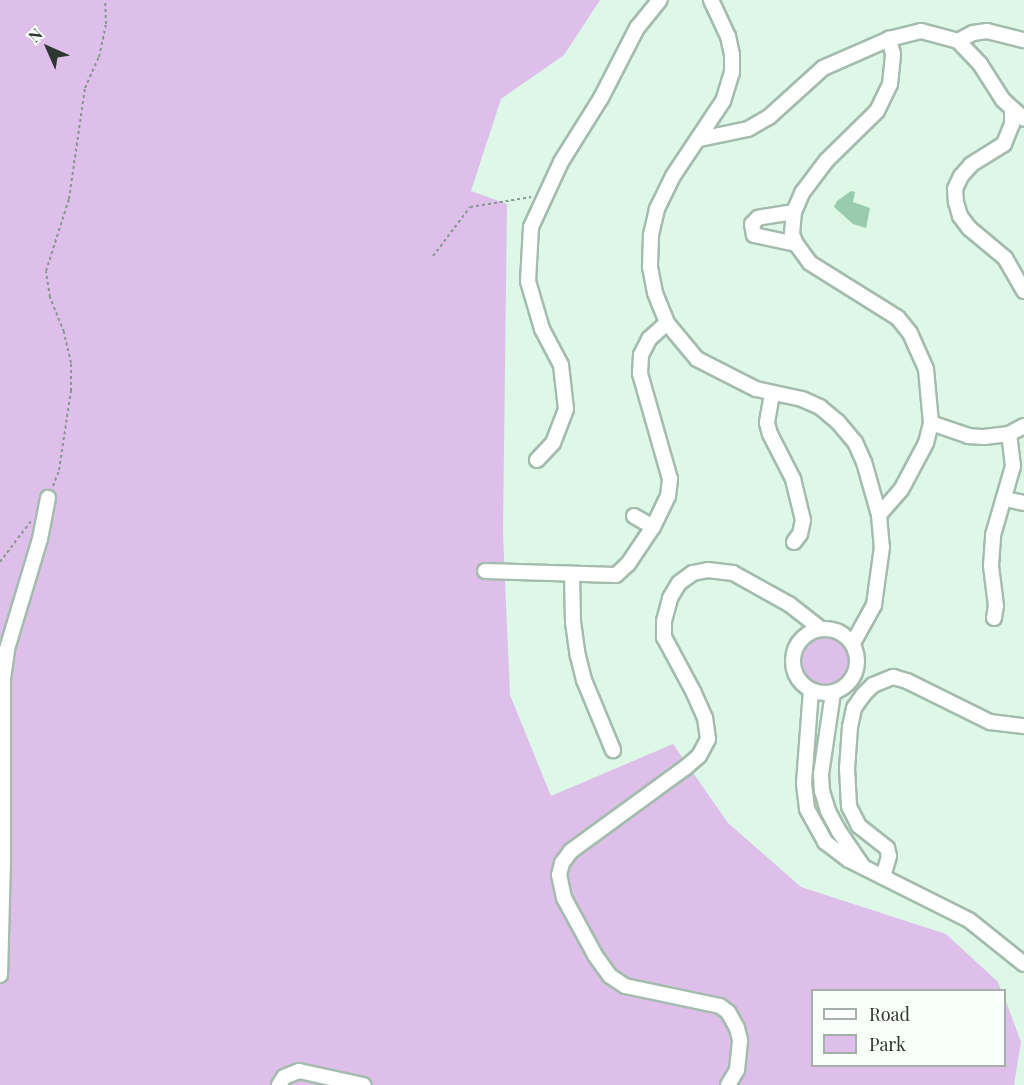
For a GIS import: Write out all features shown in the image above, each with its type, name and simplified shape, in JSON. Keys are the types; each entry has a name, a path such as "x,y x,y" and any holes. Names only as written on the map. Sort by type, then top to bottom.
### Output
{"street":[{"path":"537,460 553,443 566,408 561,365 540,322 528,281 531,227 544,194 561,162 601,98 637,28 660,0"},
{"path":"711,0 728,36 732,55 732,72 723,101 700,139 673,176 657,209 651,236 650,267 655,293 667,323 697,359 723,374 772,394 802,399 820,407 838,422 855,442 864,462 879,514 882,547 874,605 853,643"},
{"path":"700,139 747,129 769,117 824,68 889,39 921,31 958,41 980,64 1012,110 1024,119"},
{"path":"958,41 974,33 987,31 1024,40"},
{"path":"879,514 901,490 926,443 931,423 926,369 910,333 886,310 810,263 796,244 792,234 794,212 802,193 827,160 877,111 890,84 893,54 889,39"},
{"path":"1012,110 1012,124 1004,144 971,165 961,176 955,189 960,216 969,228 1005,258 1024,291"},
{"path":"794,212 758,218 752,224 754,235 796,244"},
{"path":"485,571 616,575 628,564 653,527 668,496 670,479 639,374 641,355 649,339 667,323"},
{"path":"772,394 767,423 792,479 803,520 800,534 794,542"},
{"path":"931,423 968,436 984,437 1009,434 1024,426"},
{"path":"994,618 996,606 991,566 993,535 1013,466 1009,434"},
{"path":"0,975 3,864 3,679 7,649 40,538 48,498"},
{"path":"1005,499 1024,503"},
{"path":"634,516 653,527"},
{"path":"728,1085 737,1070 740,1040 737,1028 728,1012 720,1006 625,986 610,976 595,955 564,898 559,875 562,863 571,851 686,768 699,756 708,739 705,718 664,637 664,621 670,598 679,583 693,573 708,570 733,573 789,604 820,628 839,631 853,643 858,666 847,685 833,693 812,690 796,675 794,652 801,639 820,628"},
{"path":"572,573 573,621 578,656 584,681 613,750"},
{"path":"883,878 889,856 887,848 859,826 849,806 847,769 850,727 854,708 873,685 893,677 907,681 990,722 1024,726"},
{"path":"812,690 804,784 807,808 825,842 883,878 969,921 1024,964"},
{"path":"833,693 826,730 822,791 833,821 863,867"},
{"path":"279,1085 284,1077 299,1071 363,1085"}],"path":[{"path":"48,498 59,470 71,391 71,363 64,332 50,297 46,271 69,199 85,88 99,57 106,24 105,0"},
{"path":"433,256 470,207 544,194"},
{"path":"0,562 35,514"}],"green space":[{"path":"0,0 600,0 564,55 501,99 471,191 507,204 503,534 510,695 551,796 673,744 728,823 801,887 946,934 998,982 1001,989 811,989 811,1067 1006,1067 1006,1002 1021,1042 1014,1085 0,1085"},
{"path":"827,633 837,635 845,641 851,649 853,659 851,669 845,677 837,683 827,685 817,683 809,677 803,669 801,659 803,649 809,641 817,635"}],"shaded area":[{"path":"851,191 855,192 853,202 870,208 866,228 853,224 834,207 837,201"}]}
